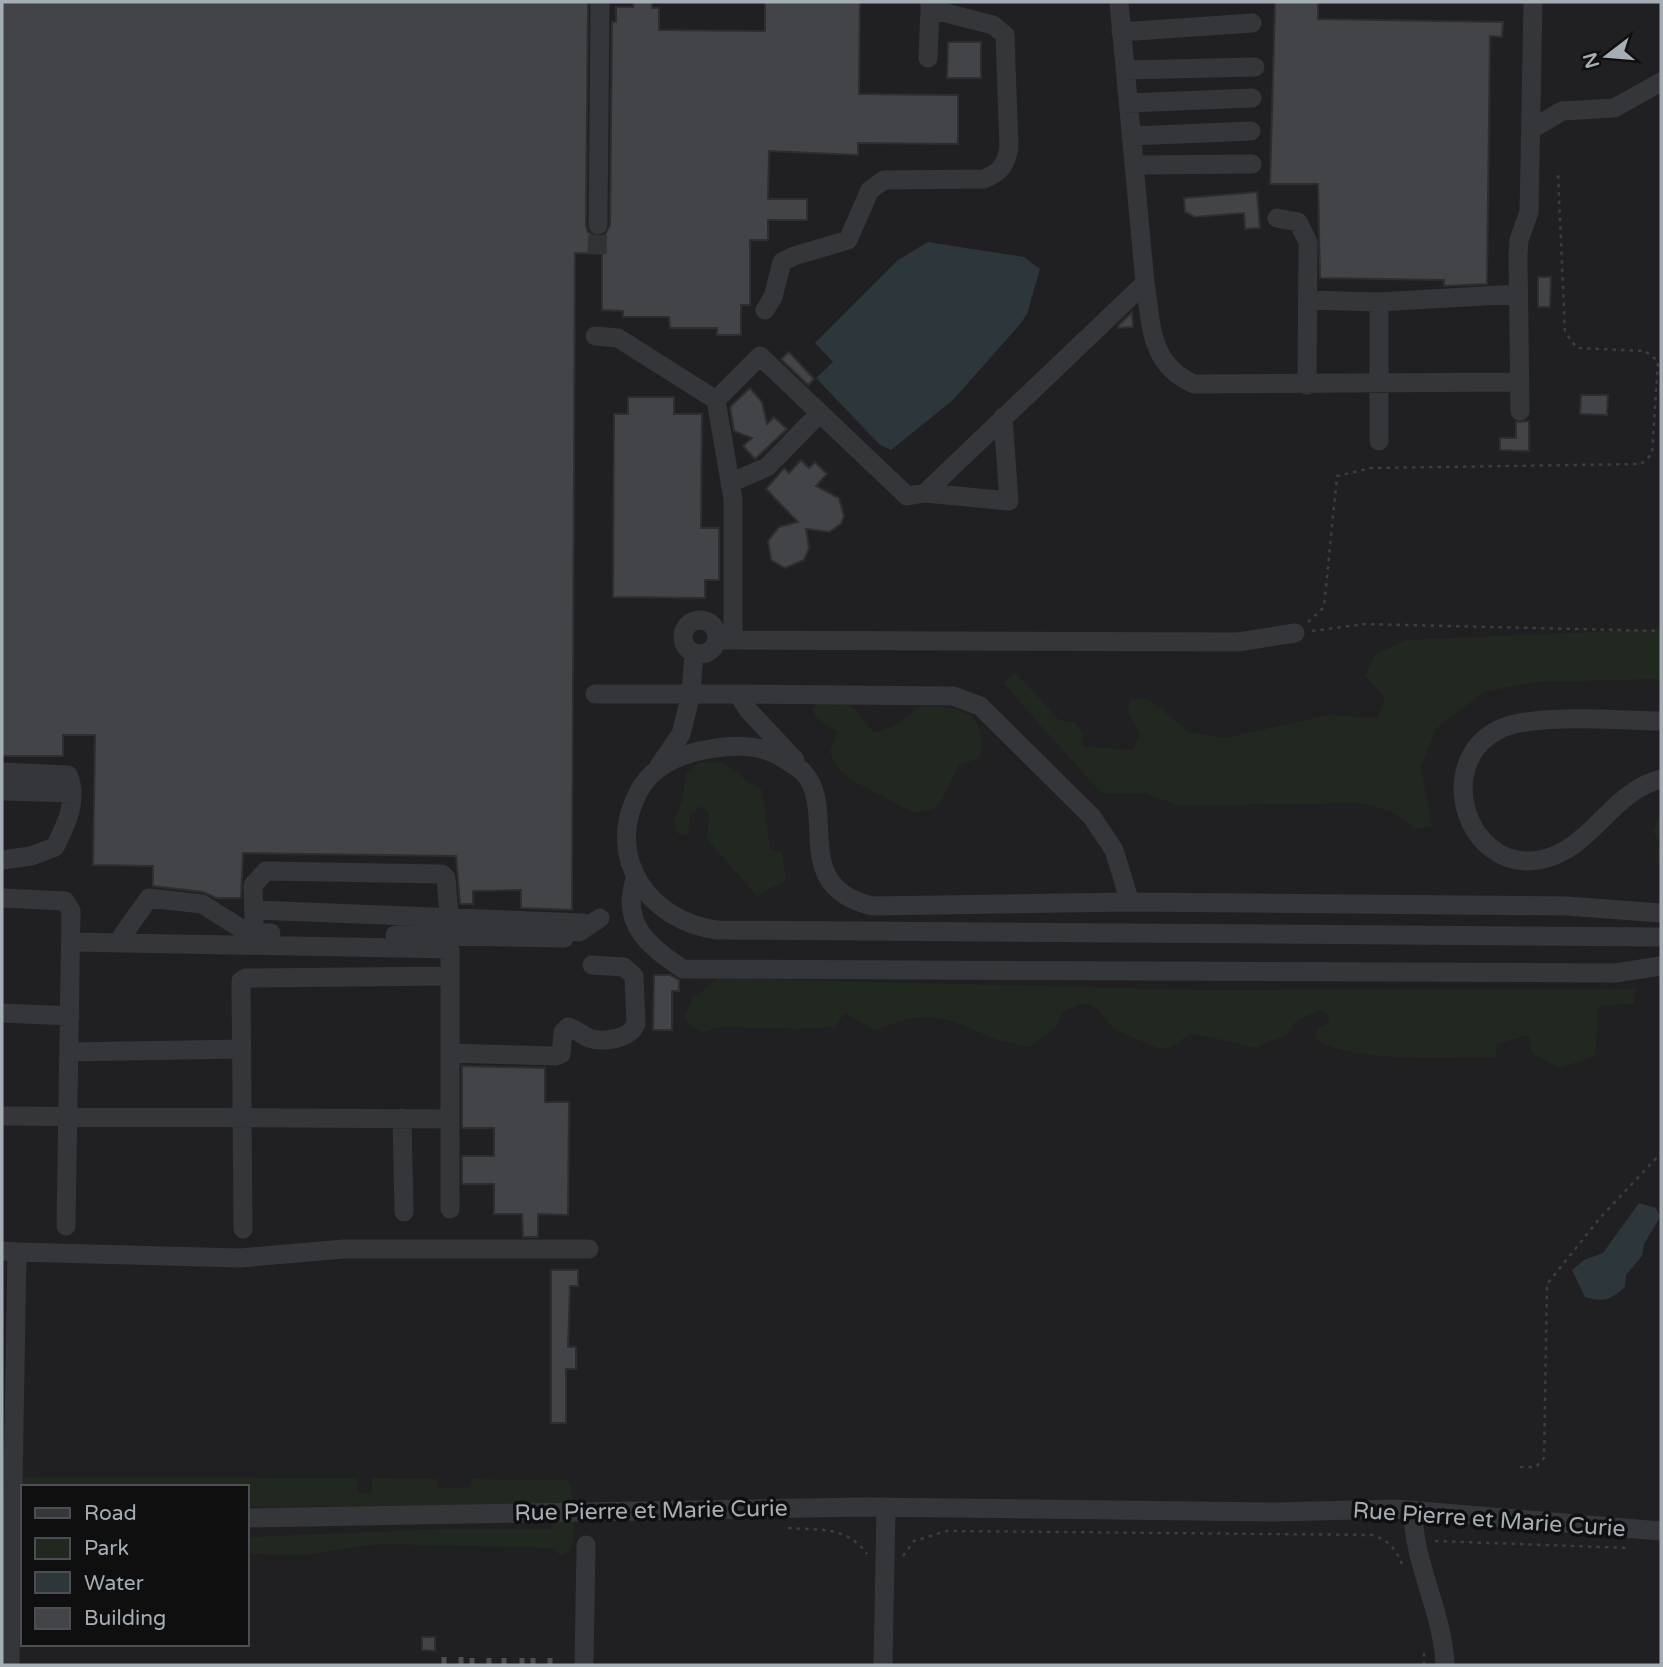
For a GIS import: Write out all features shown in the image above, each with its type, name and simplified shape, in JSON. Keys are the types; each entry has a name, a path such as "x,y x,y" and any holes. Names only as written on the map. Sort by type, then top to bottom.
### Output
{"street":[{"path":"1119,2 1145,283 1155,345 1166,366 1177,377 1194,384 1520,382"},
{"path":"1520,411 1519,240 1529,212 1533,2"},
{"path":"598,225 603,5"},
{"path":"765,310 773,297 782,262 848,240 870,190 884,180 984,179 999,173 1005,165 1009,148 1005,35 993,25 930,6 928,58"},
{"path":"1121,32 1252,23"},
{"path":"1125,70 1255,67"},
{"path":"1532,129 1562,111 1614,108 1661,82"},
{"path":"1128,103 1252,98"},
{"path":"1131,136 1251,131"},
{"path":"1134,165 1252,164"},
{"path":"1277,218 1298,222 1308,242 1307,384"},
{"path":"925,493 1145,283"},
{"path":"1308,300 1379,302 1518,294"},
{"path":"1379,302 1379,441"},
{"path":"595,336 618,338 716,400 733,499 725,638"},
{"path":"716,400 760,356 907,496 925,493 1009,501 1003,417"},
{"path":"730,483 767,467 820,413"},
{"path":"694,653 685,646 683,636 691,622 709,623 725,638"},
{"path":"694,653 712,649 725,638 1238,642 1295,633"},
{"path":"694,653 691,694 681,734 640,789 630,814 627,839 636,877 644,891 672,916 694,927 717,930 1661,937"},
{"path":"595,694 953,695 968,699 980,706 1092,817 1114,850 1130,902"},
{"path":"738,694 804,773 815,802 819,844 828,876 846,896 859,903 898,908 1130,902 1567,906 1661,913"},
{"path":"1661,721 1533,721 1500,729 1477,746 1470,757 1464,771 1462,801 1467,817 1486,844 1517,859 1536,860 1565,850 1637,788 1661,779"},
{"path":"656,770 701,751 739,746 766,750 804,773"},
{"path":"2,772 68,775 72,793 69,820 55,847 31,856 2,860"},
{"path":"2,791 72,793"},
{"path":"254,939 253,885 267,871 442,874 446,878 450,934 450,1209"},
{"path":"636,877 632,901 640,933 653,950 683,969 1626,973 1661,966"},
{"path":"2,898 65,901 71,911 73,942 66,1116 66,1226"},
{"path":"122,936 149,898 202,904 254,939"},
{"path":"254,911 450,934"},
{"path":"73,942 450,934 564,938 570,930 579,932 596,920"},
{"path":"450,1053 556,1056 561,1054 563,1032 568,1027 592,1039 619,1038 633,1031 638,1010 637,983 630,970 592,965"},
{"path":"243,1229 243,978 450,976"},
{"path":"2,1013 70,1016"},
{"path":"69,1052 242,1049"},
{"path":"2,1116 449,1119"},
{"path":"402,1118 404,1212"},
{"path":"10,1665 12,1524 9,1252 240,1258 344,1249 589,1249"},
{"path":"883,1665 886,1507"},
{"name":"Rue Pierre et Marie Curie","path":"248,1518 886,1507 1275,1512 1413,1510 1661,1531"},
{"path":"1413,1510 1416,1548 1444,1635 1445,1665"},
{"path":"584,1665 586,1545"}],"path":[{"path":"1295,633 1324,607 1337,476 1371,468 1641,464 1652,454 1658,361 1645,351 1577,348 1565,332 1558,174"},
{"path":"1295,633 1364,624 1661,631"},
{"path":"1520,1467 1536,1467 1544,1458 1547,1284 1600,1218 1661,1153"},
{"path":"907,1549 925,1536 947,1531 1373,1535 1384,1539 1394,1549"},
{"path":"1432,1541 1638,1548"}],"shaded area":[{"path":"2,2 1661,2 1661,1665 2,1665"}],"green space":[{"path":"1661,629 1661,679 1537,682 1483,692 1436,729 1421,768 1432,826 1417,829 1391,811 1359,803 1179,806 1145,793 1101,793 1003,683 1015,672 1059,720 1075,723 1083,734 1082,746 1133,750 1140,734 1128,711 1131,699 1149,699 1190,733 1225,738 1329,715 1378,718 1385,697 1365,676 1376,654 1406,640"},
{"path":"842,700 855,709 874,733 896,725 921,706 947,708 968,714 980,730 980,758 959,765 942,800 933,809 914,813 855,782 837,768 830,752 837,732 816,717 813,710 817,701"},
{"path":"722,762 762,790 770,849 782,852 786,880 757,896 707,839 709,814 701,806 689,816 690,831 684,835 677,833 674,821 682,800 686,774 698,763"},
{"path":"1661,815 1661,864 1657,861 1660,844 1653,830"},
{"path":"718,978 1203,990 1635,989 1634,1004 1599,1006 1595,1056 1559,1068 1531,1052 1529,1035 1497,1044 1496,1057 1428,1058 1351,1052 1315,1038 1318,1029 1329,1022 1328,1013 1320,1010 1296,1021 1286,1035 1255,1048 1191,1033 1168,1049 1158,1048 1115,1030 1094,1006 1083,1003 1062,1012 1057,1026 1031,1047 1007,1043 940,1018 922,1017 901,1021 875,1031 845,1013 834,1027 722,1027 703,1032 691,1027 685,1018 691,1000"},
{"path":"23,1477 358,1478 357,1493 371,1493 372,1478 437,1479 439,1488 471,1487 472,1479 568,1480 574,1505 574,1534 570,1551 561,1556 553,1548 378,1544 304,1555 248,1554 248,1537 442,1529 551,1529 551,1504 248,1507 248,1485 21,1485 18,1483"}],"water":[{"path":"928,242 1024,257 1040,269 1027,314 1021,323 953,400 891,450 880,445 816,378 833,362 815,343 898,260"},
{"path":"1639,1203 1656,1208 1660,1217 1644,1244 1642,1256 1626,1275 1625,1287 1607,1299 1585,1297 1572,1270 1584,1260 1603,1253"}],"building":[{"path":"2,2 588,2 586,225 588,232 597,237 605,235 610,225 612,22 616,22 616,7 633,7 634,2 652,2 652,8 659,8 659,30 765,31 765,2 860,2 859,94 958,95 958,144 858,143 858,155 769,151 768,199 807,199 807,220 768,220 768,240 750,240 750,305 741,305 741,335 717,335 717,328 670,328 669,317 623,317 623,311 602,310 602,254 575,253 572,910 521,908 521,890 473,891 473,904 460,904 456,856 243,853 241,898 216,898 203,892 153,886 153,866 93,865 95,735 63,735 63,756 2,756"},
{"path":"1275,2 1318,2 1318,19 1503,22 1502,37 1490,36 1487,284 1444,286 1444,280 1320,278 1318,184 1270,184"},
{"path":"948,42 981,42 981,78 947,78"},
{"path":"1257,192 1260,228 1245,229 1244,213 1195,217 1185,212 1184,198"},
{"path":"1538,277 1551,277 1550,307 1538,307"},
{"path":"1132,312 1133,327 1118,328 1118,326"},
{"path":"789,352 814,379 808,385 781,359"},
{"path":"750,388 762,402 767,424 774,417 787,429 755,459 743,446 752,438 734,431 730,407"},
{"path":"1581,395 1608,395 1607,415 1580,414"},
{"path":"628,397 674,397 674,414 702,414 701,528 719,528 719,580 705,580 705,598 613,597 614,414 628,414"},
{"path":"1529,421 1529,451 1500,450 1500,438 1516,438 1516,422"},
{"path":"801,460 809,468 815,462 827,474 816,486 839,498 844,516 841,524 829,532 806,529 809,548 804,560 785,568 771,560 768,541 779,527 798,522 766,489 784,468 789,473"},
{"path":"654,975 670,975 679,980 679,991 672,991 672,1030 653,1030"},
{"path":"462,1066 545,1068 545,1102 569,1102 568,1215 538,1214 538,1237 523,1237 522,1214 494,1214 494,1184 462,1184 462,1156 494,1156 494,1128 462,1128"},
{"path":"551,1270 578,1270 578,1286 570,1286 568,1347 576,1347 576,1369 566,1369 566,1423 551,1423"},
{"path":"422,1637 435,1637 435,1651 422,1650"}],"tunnel":[{"path":"597,254 598,225"}],"railway":[{"path":"444,1657 444,1665"},
{"path":"461,1657 461,1665"},
{"path":"472,1658 472,1665"},
{"path":"489,1658 489,1665"},
{"path":"504,1658 504,1665"},
{"path":"522,1658 522,1665"},
{"path":"533,1658 533,1665"},
{"path":"550,1658 550,1665"}]}
